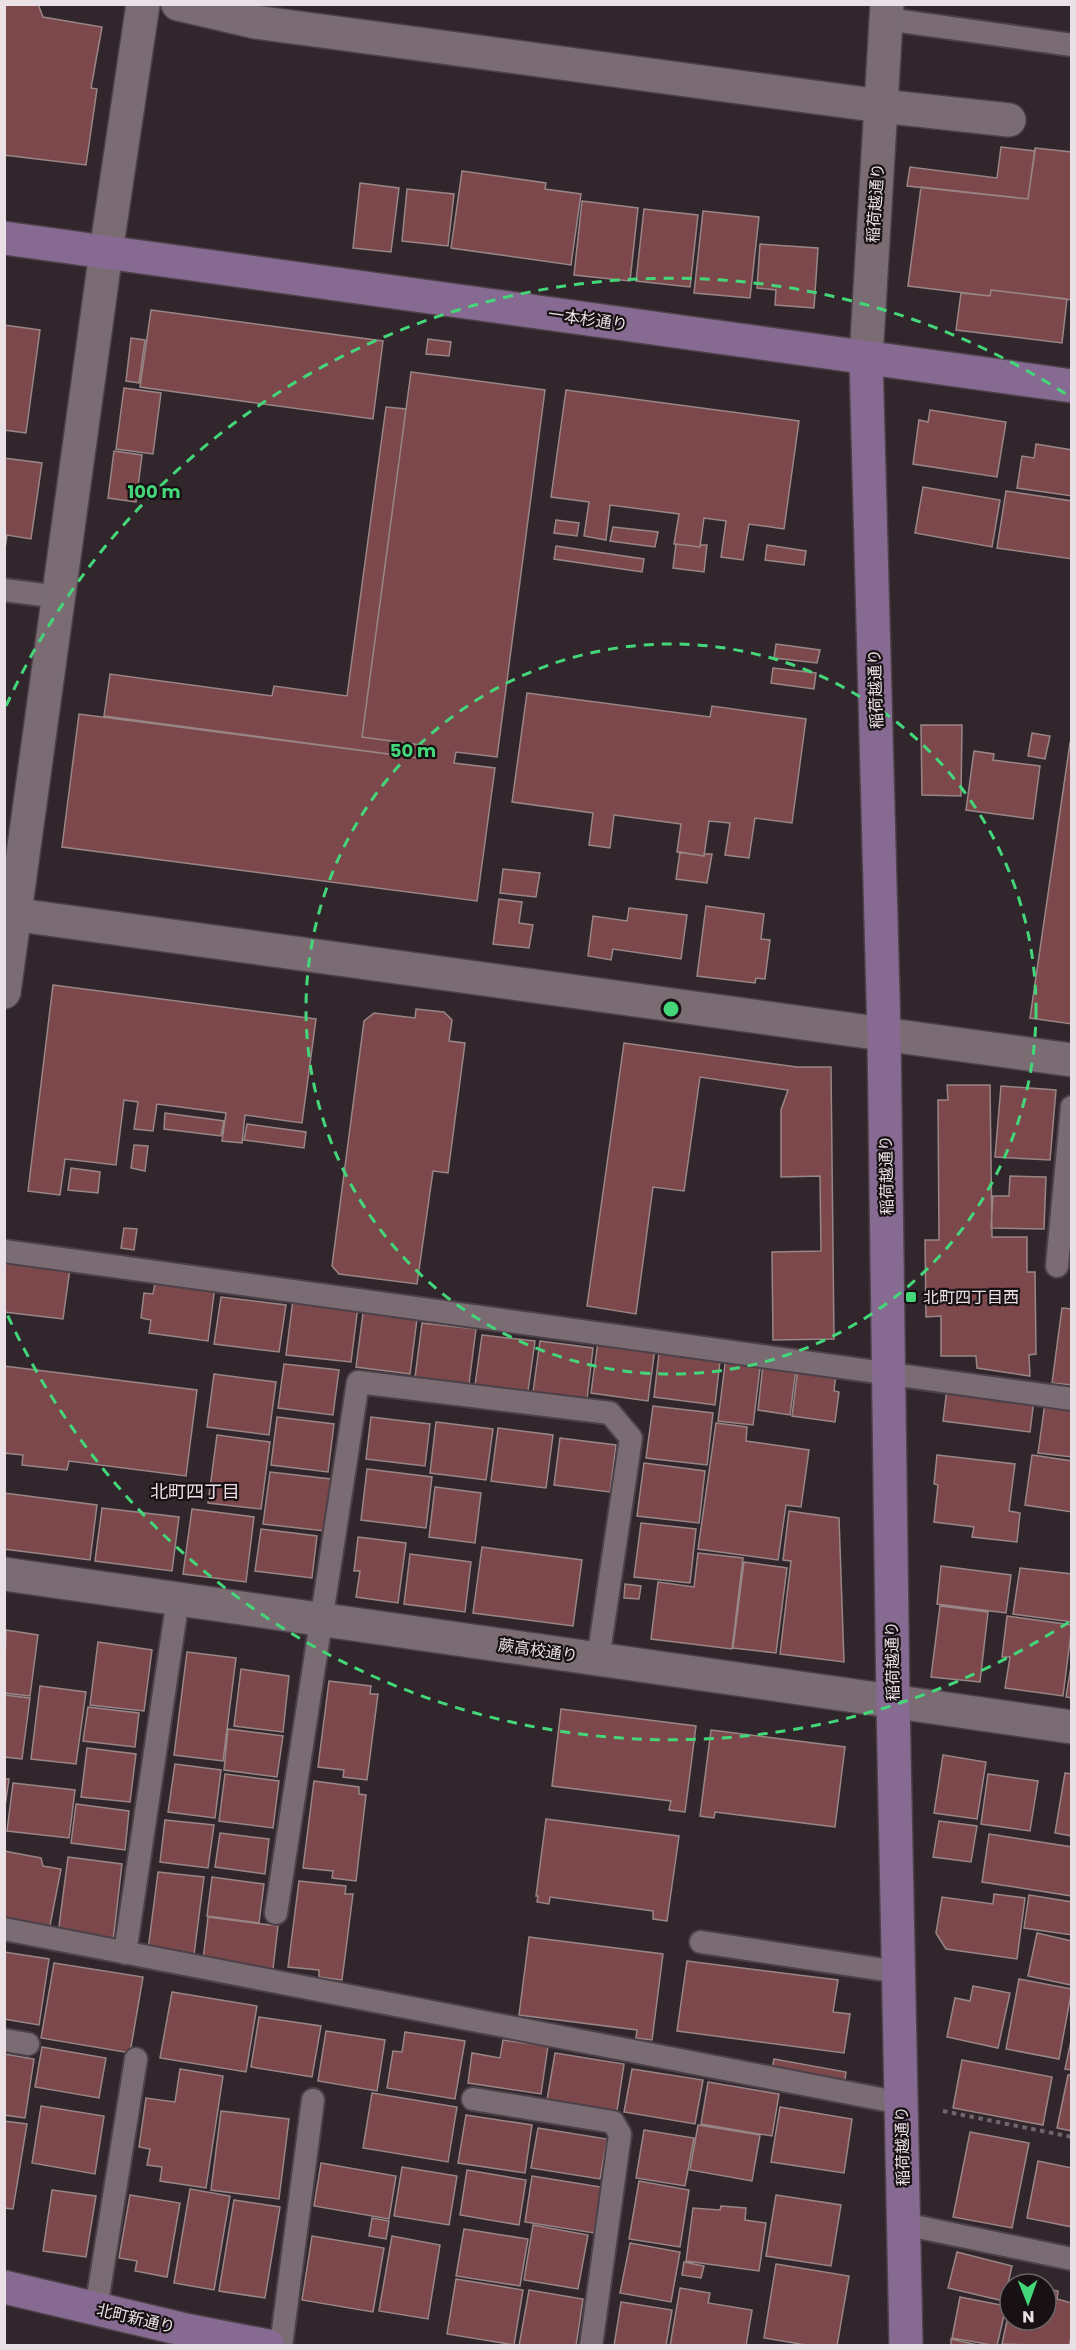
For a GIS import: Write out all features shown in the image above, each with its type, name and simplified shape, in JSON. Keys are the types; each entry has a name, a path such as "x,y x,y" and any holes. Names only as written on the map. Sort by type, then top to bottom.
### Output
{"street":[{"path":"4,992 10,914 59,597 105,252 143,4"},
{"path":"178,4 255,22 881,106 1009,120"},
{"name":"稲荷越通り","path":"887,12 866,358 884,1034 893,1702 906,2346"},
{"name":"一本杉通り","path":"4,238 1071,386"},
{"path":"10,914 1071,1060"},
{"name":"蕨高校通り","path":"4,1574 1071,1727"},
{"name":"北町新通り","path":"4,2287 96,2309 189,2338 268,2346"}],"lane":[{"path":"887,12 1071,45"},
{"path":"4,590 59,597"},
{"path":"1058,1266 1071,1107"},
{"path":"4,1251 1071,1399"},
{"path":"276,1913 358,1382 610,1413 631,1438 597,1659"},
{"path":"125,1953 178,1599"},
{"path":"4,1929 901,2103"},
{"path":"701,1942 898,1972"},
{"path":"4,2040 28,2044"},
{"path":"96,2309 136,2058"},
{"path":"473,2099 613,2122 620,2134 591,2346"},
{"path":"281,2346 313,2100"},
{"path":"904,2224 1071,2259"}],"path":[{"path":"901,2103 1071,2137"}],"building":[{"path":"4,4 38,4 43,17 102,27 91,88 97,89 86,165 4,155"},
{"path":"1001,147 1035,151 1028,199 907,186 910,167 997,178"},
{"path":"1035,148 1072,152 1072,300 991,290 990,296 908,286 921,187 1028,199"},
{"path":"462,171 546,183 545,189 581,194 571,265 451,248"},
{"path":"360,183 399,188 391,252 353,248"},
{"path":"407,189 454,194 448,246 402,241"},
{"path":"582,201 638,208 630,281 574,275"},
{"path":"644,209 698,215 690,287 636,281"},
{"path":"703,211 759,217 750,298 694,293"},
{"path":"760,244 818,248 814,308 775,305 776,290 757,288"},
{"path":"991,290 1067,299 1062,343 956,330 961,293 990,296"},
{"path":"151,310 383,341 373,419 140,387"},
{"path":"4,325 40,330 26,433 4,430"},
{"path":"131,338 145,340 139,383 126,381"},
{"path":"428,339 451,342 449,356 426,354"},
{"path":"411,372 545,390 497,757 456,752 454,763 495,768 477,901 62,847 79,714 426,759 428,746 362,737"},
{"path":"124,388 161,393 153,454 116,449"},
{"path":"566,390 799,421 784,529 749,524 743,560 721,557 726,521 704,518 700,547 674,544 679,514 610,505 606,540 584,536 589,502 551,497"},
{"path":"386,407 406,409 362,737 428,746 426,759 104,716 110,674 272,696 274,686 347,696"},
{"path":"930,410 1006,422 997,477 913,464 919,420 928,422"},
{"path":"1036,444 1072,450 1072,496 1017,488 1022,456 1034,458"},
{"path":"114,451 142,455 136,502 108,498"},
{"path":"4,458 42,463 31,539 7,535 4,556"},
{"path":"923,487 1000,500 992,547 915,533"},
{"path":"1006,491 1072,501 1072,559 997,548"},
{"path":"556,520 579,523 577,536 554,533"},
{"path":"613,527 658,532 655,547 610,541"},
{"path":"676,544 700,547 707,545 704,572 673,568"},
{"path":"767,545 806,551 804,565 765,560"},
{"path":"556,546 644,559 642,572 554,559"},
{"path":"776,644 820,650 817,663 774,658"},
{"path":"773,668 816,673 814,689 771,683"},
{"path":"527,693 710,717 712,706 806,719 792,823 755,818 749,858 725,855 730,823 709,821 704,856 677,852 681,824 614,815 610,848 589,845 593,813 512,802"},
{"path":"921,725 962,725 961,796 922,795"},
{"path":"1032,733 1050,736 1045,759 1028,756"},
{"path":"1070,743 1072,744 1072,1024 1030,1018"},
{"path":"974,751 994,754 993,760 1040,766 1033,819 966,810"},
{"path":"680,852 704,856 704,854 712,854 707,883 676,879"},
{"path":"503,869 540,873 536,897 500,893"},
{"path":"499,899 522,902 519,923 533,925 529,948 493,944"},
{"path":"706,906 764,914 761,939 770,940 765,979 756,978 755,983 697,976"},
{"path":"629,908 687,915 681,959 613,949 611,960 588,956 593,916 627,921"},
{"path":"53,985 316,1019 302,1123 245,1115 242,1143 222,1141 226,1113 157,1104 153,1131 134,1129 138,1102 124,1100 116,1165 65,1159 60,1195 28,1191"},
{"path":"416,1009 444,1012 452,1020 449,1041 465,1043 448,1173 433,1171 417,1284 339,1274 332,1266 364,1021 374,1013 415,1018"},
{"path":"624,1043 797,1067 831,1067 834,1339 773,1340 772,1252 821,1251 820,1176 781,1177 781,1110 788,1090 700,1077 684,1191 653,1187 636,1314 587,1306"},
{"path":"947,1085 990,1085 992,1237 1027,1237 1027,1272 1035,1272 1036,1354 1029,1355 1030,1376 977,1368 976,1356 941,1356 941,1316 926,1317 925,1240 939,1240 938,1100 948,1100"},
{"path":"1001,1086 1056,1090 1050,1160 995,1157"},
{"path":"165,1113 224,1121 221,1136 164,1129"},
{"path":"247,1124 306,1132 304,1148 244,1140"},
{"path":"134,1145 148,1146 145,1171 131,1168"},
{"path":"71,1168 100,1172 98,1193 68,1190"},
{"path":"1010,1176 1046,1177 1044,1229 991,1228 993,1196 1009,1196"},
{"path":"124,1228 137,1229 134,1250 121,1248"},
{"path":"5,1260 70,1268 63,1319 4,1312"},
{"path":"156,1278 215,1286 208,1341 149,1333 151,1320 141,1318 144,1293 153,1294"},
{"path":"221,1297 286,1305 279,1352 214,1344"},
{"path":"293,1299 358,1306 351,1362 286,1355"},
{"path":"1062,1308 1072,1309 1072,1385 1052,1383"},
{"path":"363,1313 417,1319 410,1374 356,1367"},
{"path":"422,1323 476,1329 469,1384 415,1377"},
{"path":"482,1335 535,1341 528,1391 475,1385"},
{"path":"540,1341 593,1348 587,1399 533,1392"},
{"path":"598,1341 655,1348 648,1401 591,1393"},
{"path":"659,1353 720,1361 715,1405 654,1397"},
{"path":"726,1356 761,1360 753,1425 718,1421"},
{"path":"284,1364 339,1370 333,1415 278,1408"},
{"path":"763,1365 796,1369 790,1415 758,1410"},
{"path":"4,1366 197,1390 186,1476 69,1461 67,1470 22,1465 23,1455 4,1453"},
{"path":"798,1369 836,1373 834,1391 839,1392 835,1422 792,1416"},
{"path":"214,1374 276,1382 269,1435 207,1427"},
{"path":"947,1388 1034,1400 1030,1432 943,1421"},
{"path":"1045,1403 1072,1407 1072,1457 1038,1453"},
{"path":"653,1406 713,1413 707,1465 646,1458"},
{"path":"277,1417 334,1424 328,1472 271,1465"},
{"path":"371,1417 430,1424 425,1466 366,1459"},
{"path":"436,1422 493,1429 486,1480 430,1473"},
{"path":"716,1423 747,1427 746,1441 809,1450 801,1507 786,1505 778,1560 698,1549"},
{"path":"498,1428 553,1435 546,1488 491,1481"},
{"path":"217,1435 270,1442 261,1509 208,1503"},
{"path":"560,1438 616,1445 610,1492 554,1485"},
{"path":"937,1455 1015,1464 1009,1511 1020,1513 1017,1542 972,1537 974,1527 934,1522 938,1485 934,1484"},
{"path":"1032,1455 1072,1461 1072,1512 1025,1505"},
{"path":"644,1463 705,1471 699,1523 637,1516"},
{"path":"367,1469 432,1477 426,1528 361,1520"},
{"path":"270,1472 331,1479 325,1531 263,1524"},
{"path":"435,1487 481,1493 475,1543 429,1537"},
{"path":"4,1493 97,1505 90,1560 4,1549"},
{"path":"102,1508 179,1517 172,1571 95,1561"},
{"path":"192,1509 254,1517 246,1582 183,1574"},
{"path":"789,1511 839,1518 844,1662 780,1654 791,1561 783,1560"},
{"path":"641,1523 696,1529 690,1583 634,1577"},
{"path":"261,1529 317,1536 312,1578 255,1571"},
{"path":"358,1537 406,1543 398,1603 356,1597 360,1571 354,1571"},
{"path":"482,1547 582,1560 573,1626 473,1613"},
{"path":"698,1553 743,1558 732,1649 651,1639 658,1582 694,1587"},
{"path":"410,1554 471,1562 465,1612 404,1604"},
{"path":"744,1562 787,1568 776,1653 733,1648"},
{"path":"941,1566 1011,1575 1006,1613 937,1604"},
{"path":"1020,1568 1072,1574 1072,1622 1013,1614"},
{"path":"625,1584 641,1586 639,1599 624,1598"},
{"path":"940,1606 988,1612 980,1682 931,1677"},
{"path":"1007,1616 1072,1625 1063,1696 1005,1688 1010,1657 1002,1657"},
{"path":"6,1630 38,1635 30,1696 4,1693"},
{"path":"98,1642 152,1650 144,1711 90,1705"},
{"path":"187,1652 236,1658 223,1761 174,1755"},
{"path":"1072,1660 1072,1698 1066,1697"},
{"path":"241,1669 289,1676 283,1732 234,1726"},
{"path":"329,1681 371,1686 370,1694 378,1694 367,1780 343,1777 344,1770 318,1767"},
{"path":"40,1686 86,1692 76,1764 31,1759"},
{"path":"4,1695 30,1698 22,1759 4,1757"},
{"path":"88,1707 139,1713 135,1747 83,1741"},
{"path":"561,1709 696,1726 685,1812 669,1810 671,1801 552,1786"},
{"path":"228,1729 283,1736 277,1777 224,1770"},
{"path":"711,1730 845,1747 835,1827 715,1812 714,1818 700,1816"},
{"path":"87,1748 136,1754 130,1802 81,1797"},
{"path":"943,1755 986,1762 977,1819 934,1813"},
{"path":"175,1764 221,1770 215,1818 168,1812"},
{"path":"1065,1773 1072,1774 1072,1836 1055,1833"},
{"path":"225,1774 279,1781 273,1828 219,1821"},
{"path":"988,1774 1038,1781 1030,1831 981,1824"},
{"path":"4,1779 9,1779 4,1813"},
{"path":"314,1781 359,1787 359,1794 366,1795 356,1881 332,1878 333,1871 303,1868"},
{"path":"13,1783 75,1790 69,1838 7,1831"},
{"path":"76,1804 129,1811 125,1850 71,1843"},
{"path":"546,1819 679,1836 667,1921 653,1919 653,1911 550,1897 549,1904 537,1902"},
{"path":"165,1820 214,1825 208,1868 160,1862"},
{"path":"939,1821 977,1826 971,1862 933,1857"},
{"path":"220,1833 269,1839 265,1874 215,1867"},
{"path":"989,1834 1072,1847 1072,1896 982,1882"},
{"path":"4,1851 41,1858 43,1866 61,1869 49,1931 4,1923"},
{"path":"68,1857 122,1864 113,1941 58,1934"},
{"path":"158,1872 204,1877 194,1955 148,1950"},
{"path":"212,1877 264,1884 259,1923 207,1916"},
{"path":"299,1881 346,1886 345,1894 353,1894 342,1980 319,1977 319,1970 288,1967"},
{"path":"994,1894 1025,1898 1017,1959 946,1949 936,1933 942,1897 993,1904"},
{"path":"1029,1895 1072,1902 1072,1935 1024,1928"},
{"path":"208,1917 278,1926 273,1969 203,1960"},
{"path":"1037,1933 1072,1941 1071,1985 1028,1976"},
{"path":"529,1937 663,1954 652,2040 636,2038 637,2030 519,2015"},
{"path":"4,1952 49,1959 39,2025 4,2019"},
{"path":"687,1961 838,1980 833,2012 850,2014 844,2053 677,2031"},
{"path":"54,1963 143,1977 130,2053 41,2038"},
{"path":"1019,1979 1072,1989 1059,2059 1006,2049"},
{"path":"973,1986 1010,1993 998,2048 947,2037 955,1998 970,2001"},
{"path":"172,1992 257,2006 246,2072 160,2058"},
{"path":"259,2017 321,2026 312,2077 251,2067"},
{"path":"326,2031 385,2040 377,2091 318,2081"},
{"path":"405,2032 465,2041 455,2099 387,2088 393,2051 402,2052"},
{"path":"1072,2036 1072,2070 1065,2069"},
{"path":"503,2040 548,2046 541,2094 468,2083 472,2053 500,2058"},
{"path":"42,2047 106,2058 99,2098 35,2087"},
{"path":"555,2053 624,2064 617,2111 547,2100"},
{"path":"4,2054 34,2059 25,2118 4,2115"},
{"path":"774,2059 846,2072 844,2086 771,2073"},
{"path":"962,2060 1052,2077 1043,2125 953,2108"},
{"path":"180,2069 223,2076 206,2188 160,2181 162,2167 147,2165 150,2149 139,2147 146,2098 175,2102"},
{"path":"632,2069 703,2080 695,2124 624,2112"},
{"path":"1068,2075 1072,2075 1072,2131 1057,2128"},
{"path":"708,2082 779,2094 772,2136 701,2124"},
{"path":"372,2093 457,2107 448,2162 363,2148"},
{"path":"41,2106 104,2116 95,2174 32,2163"},
{"path":"780,2107 852,2119 844,2173 771,2162"},
{"path":"221,2111 289,2119 279,2199 211,2190"},
{"path":"466,2115 532,2125 525,2173 458,2163"},
{"path":"4,2121 27,2124 13,2209 4,2208"},
{"path":"698,2125 760,2135 752,2181 690,2170"},
{"path":"538,2128 607,2139 600,2179 531,2168"},
{"path":"644,2130 694,2138 685,2186 636,2178"},
{"path":"970,2132 1029,2143 1012,2228 953,2217"},
{"path":"1038,2161 1072,2168 1072,2227 1027,2218"},
{"path":"321,2163 396,2176 389,2219 314,2206"},
{"path":"402,2167 457,2176 449,2225 394,2216"},
{"path":"467,2170 526,2180 519,2225 460,2215"},
{"path":"532,2176 601,2187 594,2233 525,2222"},
{"path":"639,2181 689,2190 680,2247 629,2239"},
{"path":"190,2189 230,2196 214,2290 174,2283"},
{"path":"52,2190 96,2196 86,2257 43,2251"},
{"path":"130,2195 180,2203 167,2277 135,2271 137,2261 119,2258"},
{"path":"776,2195 841,2205 831,2266 766,2256"},
{"path":"234,2200 280,2207 265,2298 219,2291"},
{"path":"721,2206 746,2208 745,2220 766,2223 759,2271 686,2261 693,2208 720,2210"},
{"path":"372,2218 389,2221 386,2239 369,2236"},
{"path":"533,2225 588,2235 578,2289 524,2280"},
{"path":"464,2229 528,2239 520,2286 456,2276"},
{"path":"312,2236 384,2248 373,2312 302,2300"},
{"path":"392,2236 440,2245 428,2319 379,2311"},
{"path":"630,2243 680,2252 671,2302 620,2293"},
{"path":"957,2252 1012,2266 1011,2272 998,2272 998,2300 948,2288"},
{"path":"684,2262 704,2266 701,2278 682,2275"},
{"path":"776,2264 849,2276 837,2346 812,2346 764,2338"},
{"path":"456,2279 523,2290 514,2345 447,2334"},
{"path":"680,2288 710,2293 708,2303 752,2310 746,2346 670,2346"},
{"path":"529,2290 583,2299 576,2346 519,2346"},
{"path":"960,2297 998,2304 998,2332 1000,2332 997,2346 952,2338"},
{"path":"1058,2299 1072,2303 1072,2333 1069,2346 1002,2344 1005,2332 1058,2332"},
{"path":"621,2302 672,2310 666,2346 614,2346"},
{"path":"951,2339 982,2346 951,2346"}],"place":[{"name":"北町四丁目西","path":"911,1297"}],"district":[{"name":"北町四丁目","path":"195,1492"}]}
